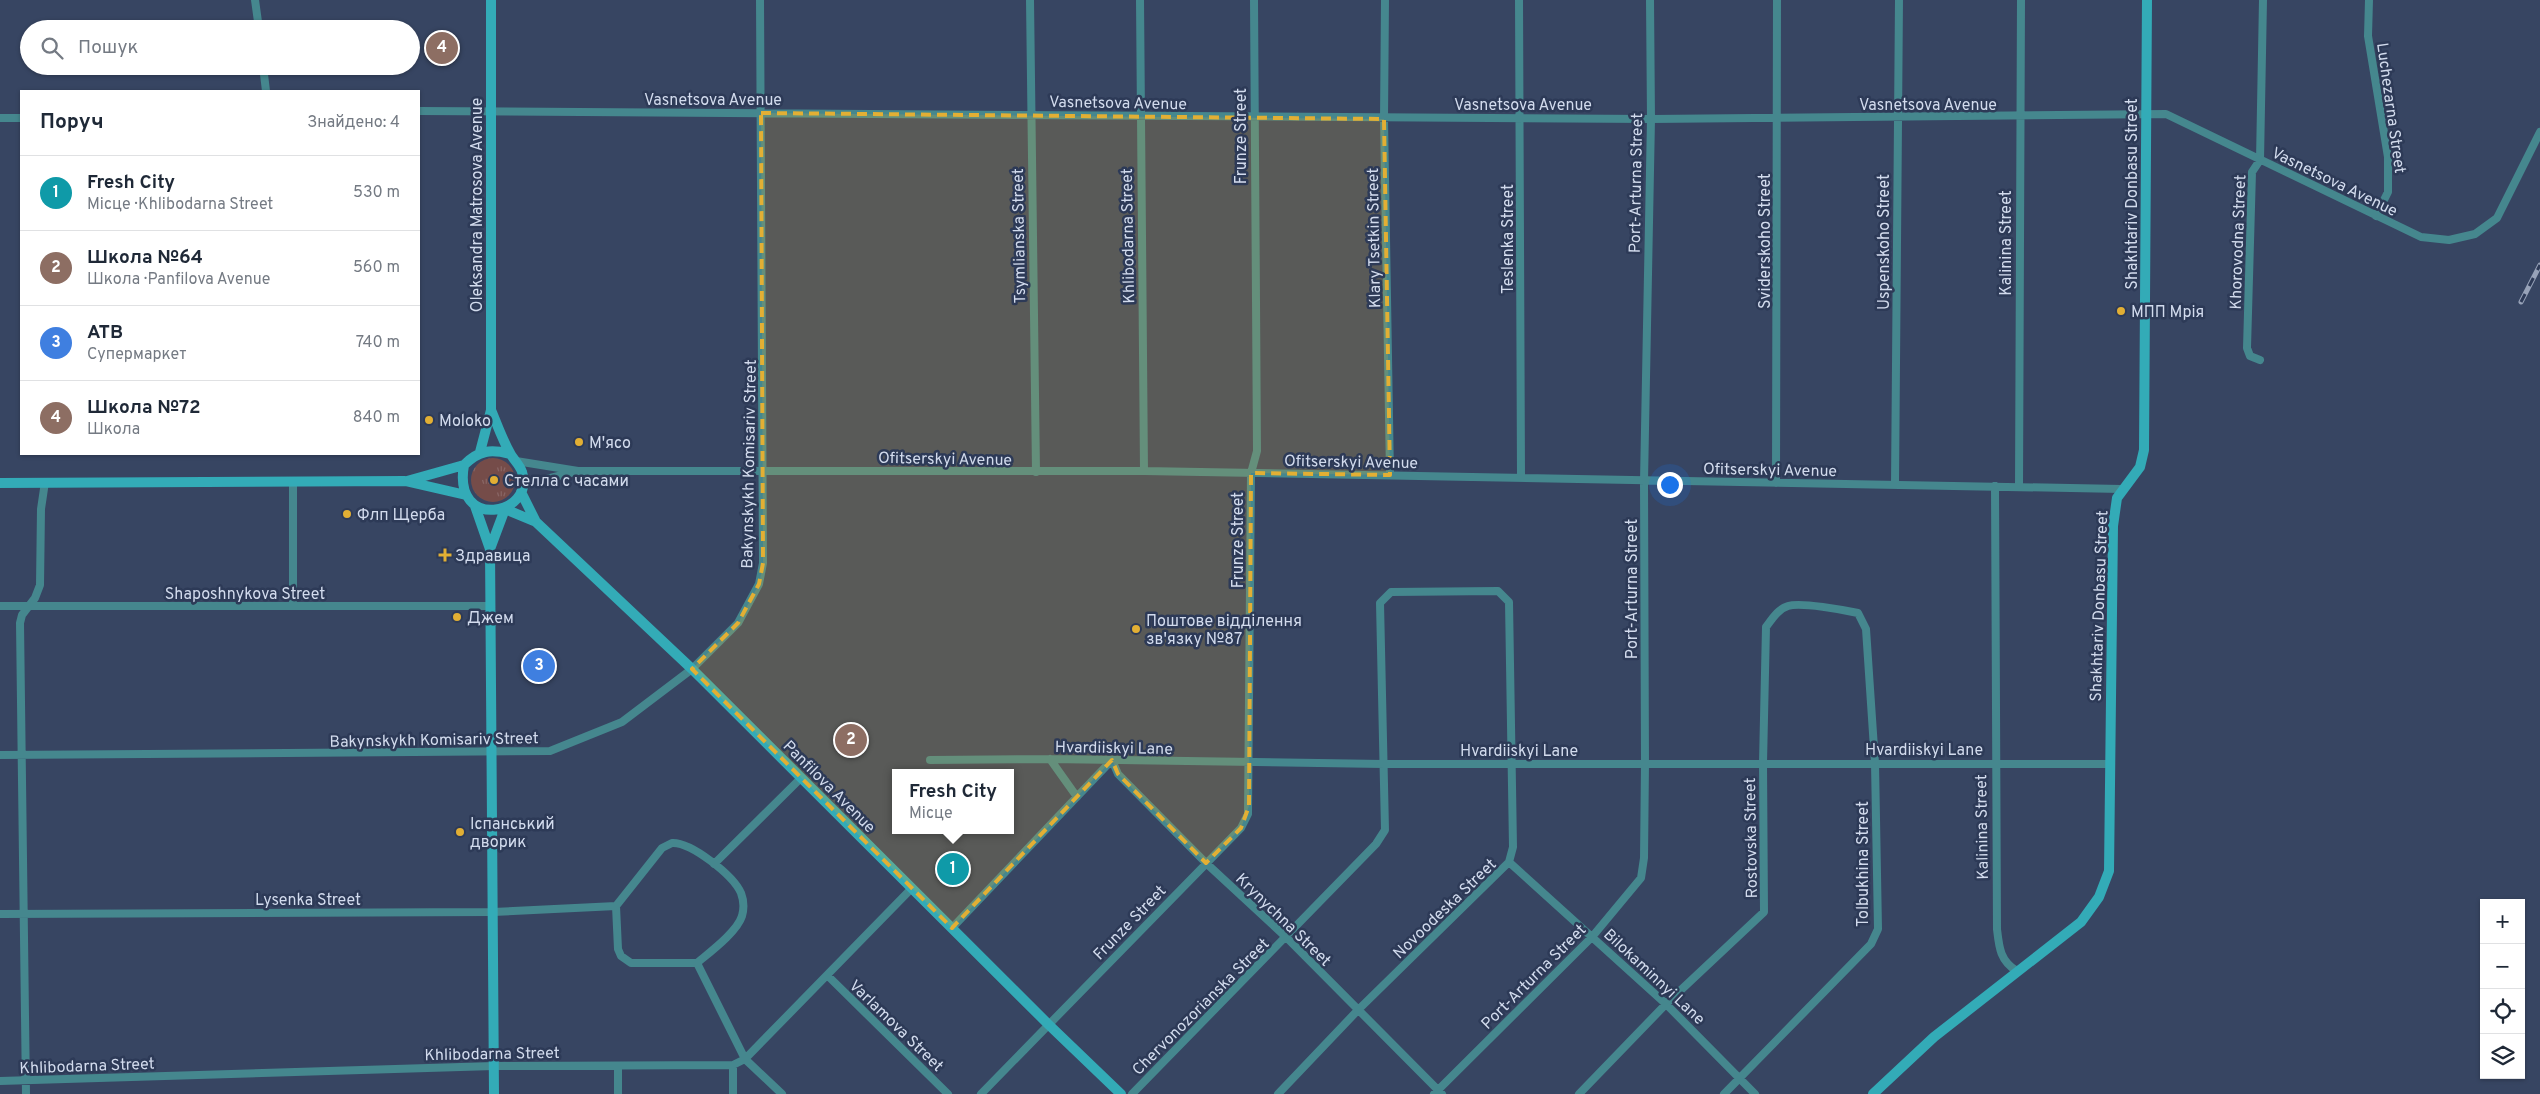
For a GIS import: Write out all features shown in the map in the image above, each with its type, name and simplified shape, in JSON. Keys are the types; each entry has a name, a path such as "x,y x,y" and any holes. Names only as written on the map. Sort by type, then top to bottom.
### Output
{"main road":[{"name":"Oleksandra Matrosova Avenue","path":"491,0 491,410"},
{"name":"Shakhtariv Donbasu Street","path":"2017,971 2081,922 2099,897 2109,871 2112,530 2114,511 2122,489 2140,467 2144,450 2147,0"},
{"path":"480,452 491,410"},
{"path":"490,549 505,509 514,502 522,489 523,473 513,458 491,410"},
{"path":"405,481 464,465 480,452 495,450 513,458"},
{"path":"464,465 462,480 466,495 476,506 490,549 494,1094"},
{"path":"0,483 405,481 466,495"},
{"name":"Panfilova Avenue","path":"522,489 536,522"},
{"path":"476,506 491,510 505,509"},
{"name":"Panfilova Avenue","path":"505,509 536,522 692,669 1048,1024 1121,1094"},
{"path":"1873,1094 1934,1037 2017,971"}],"street":[{"path":"255,0 258,20"},
{"name":"Bakynskykh Komisariv Street","path":"0,756 550,751 622,722 692,669 738,623 759,584 763,563 760,0"},
{"name":"Tsymlianska Street","path":"1030,0 1036,472"},
{"name":"Khlibodarna Street","path":"1140,0 1144,471"},
{"name":"Frunze Street","path":"981,1094 1206,863 1245,820 1249,806 1251,472 1257,451 1254,0"},
{"name":"Klary Tsetkin Street","path":"1385,0 1384,119 1390,475"},
{"name":"Teslenka Street","path":"1519,0 1521,477"},
{"name":"Port-Arturna Street","path":"1438,1093 1592,937 1641,878 1644,858 1645,763 1644,481 1650,0"},
{"name":"Sviderskoho Street","path":"1776,483 1777,0"},
{"name":"Uspenskoho Street","path":"1895,484 1899,0"},
{"name":"Kalinina Street","path":"2019,487 2021,0"},
{"name":"Khorovodna Street","path":"2260,360 2250,356 2247,348 2252,172 2260,160 2262,0"},
{"name":"Luchezarna Street","path":"2369,0 2368,36 2388,157 2388,192 2376,216"},
{"path":"264,75 266,90"},
{"name":"Vasnetsova Avenue","path":"420,111 1030,114 1384,119 1520,117 1650,120 2146,116 2166,114 2421,237 2449,240 2475,234 2497,218 2540,132"},
{"path":"0,118 20,118"},
{"path":"513,458 578,471"},
{"name":"Ofitserskyi Avenue","path":"578,471 763,469 1251,472 2122,489"},
{"path":"522,489 578,471"},
{"path":"26,1094 20,623 40,585 41,509 45,482"},
{"path":"293,482 293,606"},
{"name":"Kalinina Street","path":"1995,486 1995,762 1999,948 2009,966 2017,971"},
{"name":"Novoodeska Street","path":"1278,1094 1358,1010 1509,862 1513,847 1509,602 1498,591 1391,592 1380,603 1383,764"},
{"name":"Rostovska Street","path":"1579,1094 1666,1004 1764,912 1763,762 1766,627 1776,613 1789,605 1820,607"},
{"name":"Shaposhnykova Street","path":"0,606 491,606"},
{"name":"Tolbukhina Street","path":"1724,1094 1871,944 1876,936 1879,921 1874,762 1866,630 1858,613 1820,607"},
{"path":"1050,759 1078,797"},
{"name":"Hvardiiskyi Lane","path":"930,760 1050,759 1383,764 1995,762 2109,764"},
{"path":"952,928 1112,760"},
{"name":"Krynychna Street","path":"1112,760 1118,774 1206,863 1286,938 1438,1093"},
{"name":"Chervonozorianska Street","path":"1132,1094 1376,844 1385,830 1383,764"},
{"path":"714,864 801,778"},
{"path":"667,844 687,845 714,864 740,892 743,914 736,926 697,963 626,961 618,949 616,906 662,848 667,844"},
{"name":"Bilokaminnyi Lane","path":"1509,862 1666,1004 1755,1094"},
{"name":"Khlibodarna Street","path":"0,1081 494,1066 733,1065 745,1059 912,888"},
{"name":"Lysenka Street","path":"0,914 493,912 616,906"},
{"path":"697,963 745,1059 782,1094"},
{"name":"Varlamova Street","path":"827,975 948,1094"},
{"path":"733,1065 733,1094"},
{"path":"618,1066 618,1094"}],"highlighted area":[{"path":"761,113 1384,119 1390,475 1251,473 1249,806 1241,828 1206,863 1118,774 1112,760 952,928 692,669 738,623 759,584 763,563"}],"green space":[{"path":"497,458 509,464 514,471 514,489 509,496 502,501 489,502 477,496 472,489 471,476 477,464 484,459"}],"railway":[{"path":"2521,302 2540,265"}],"place":[{"name":"Школа №72","path":"442,48"},
{"name":"МПП Мрія","path":"2121,311"},
{"name":"Moloko","path":"429,420"},
{"name":"М'ясо","path":"579,442"},
{"name":"Стелла с часами","path":"494,480"},
{"name":"Флп Щерба","path":"347,514"},
{"name":"Здравица","path":"445,555"},
{"name":"Джем","path":"457,617"},
{"name":"Поштове відділення зв'язку №87","path":"1136,629"},
{"name":"ATB","path":"539,666"},
{"name":"Школа №64","path":"851,740"},
{"name":"Іспанський дворик","path":"460,832"},
{"name":"Fresh City","path":"953,869"}]}
